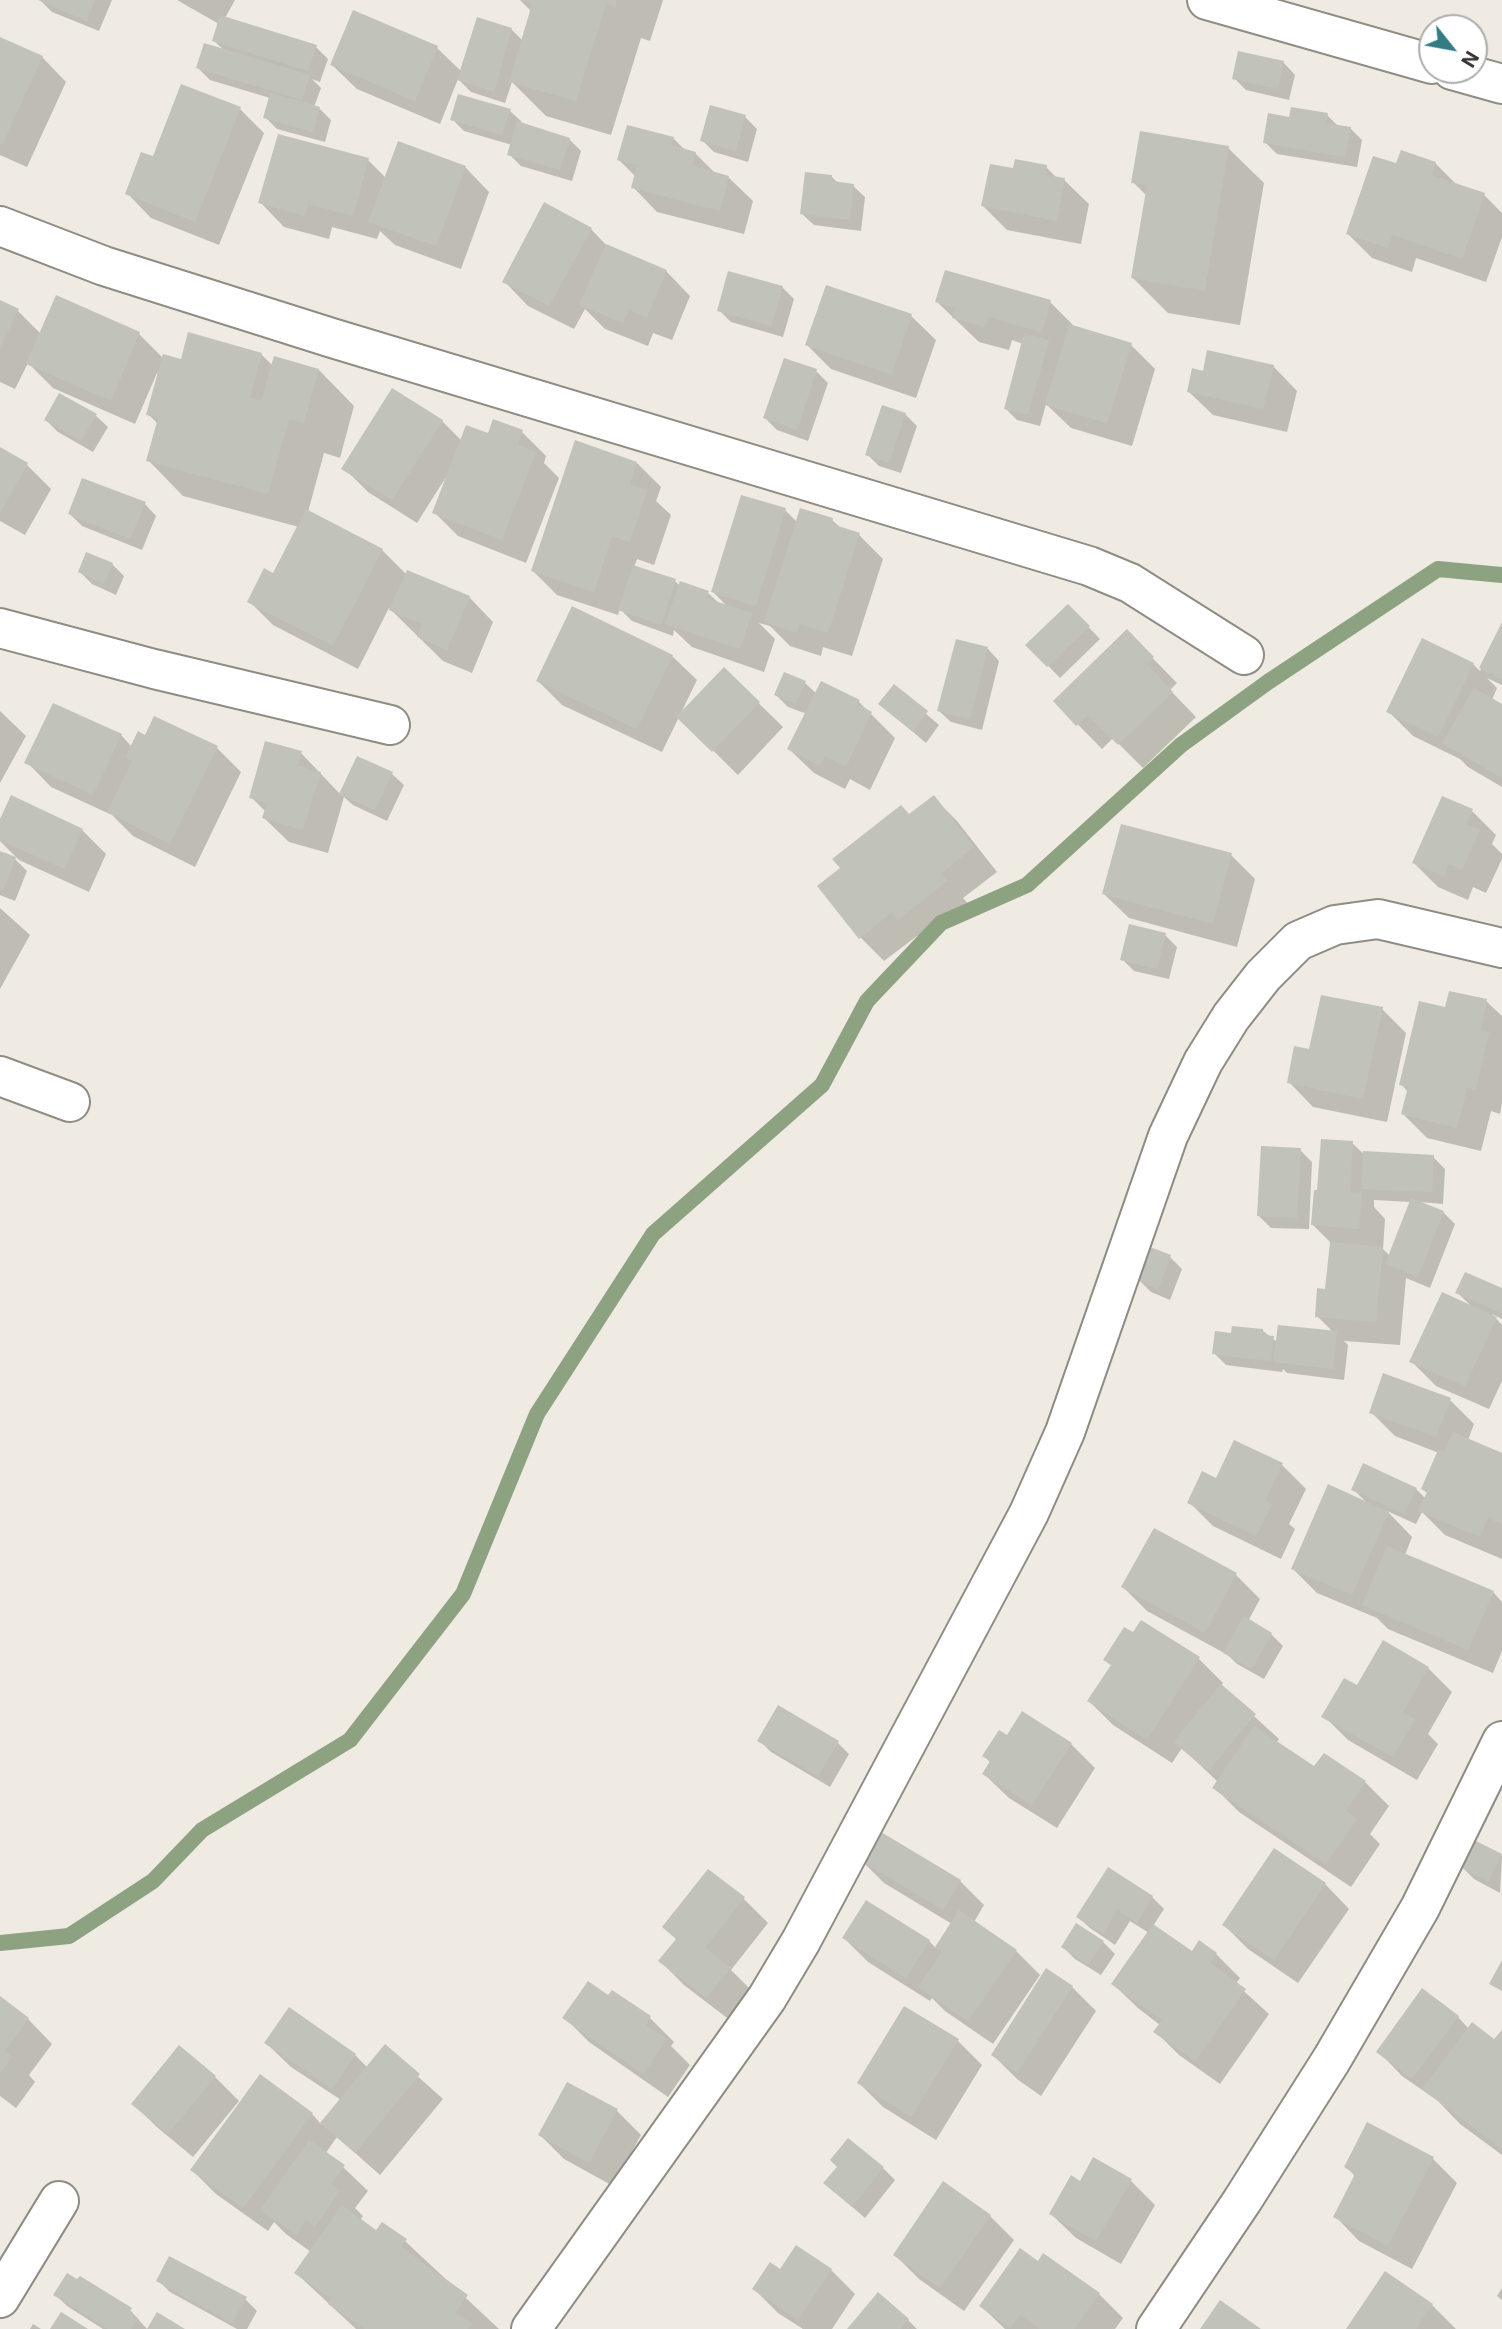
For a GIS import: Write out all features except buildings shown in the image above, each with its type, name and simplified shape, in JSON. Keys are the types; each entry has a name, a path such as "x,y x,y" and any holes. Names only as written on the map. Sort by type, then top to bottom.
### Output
{"street":[{"path":"1206,0 1418,60"},
{"path":"0,226 104,266 307,330 1089,566 1142,590 1244,655"},
{"path":"0,628 154,669 390,725"},
{"path":"531,2329 767,1998 807,1929 1029,1513 1065,1432 1168,1136 1203,1062 1231,1017 1263,976 1298,941 1335,925 1378,919 1502,948"},
{"path":"0,1076 70,1102"},
{"path":"1156,2329 1242,2201 1332,2059 1420,1908 1502,1741"},
{"path":"0,2298 59,2201"}],"waterway":[{"path":"0,1943 69,1936 153,1881 202,1830 350,1740 463,1594 537,1414 653,1234 822,1085 867,1001 941,923 1027,885 1181,745 1268,682 1438,569 1502,575"}]}
